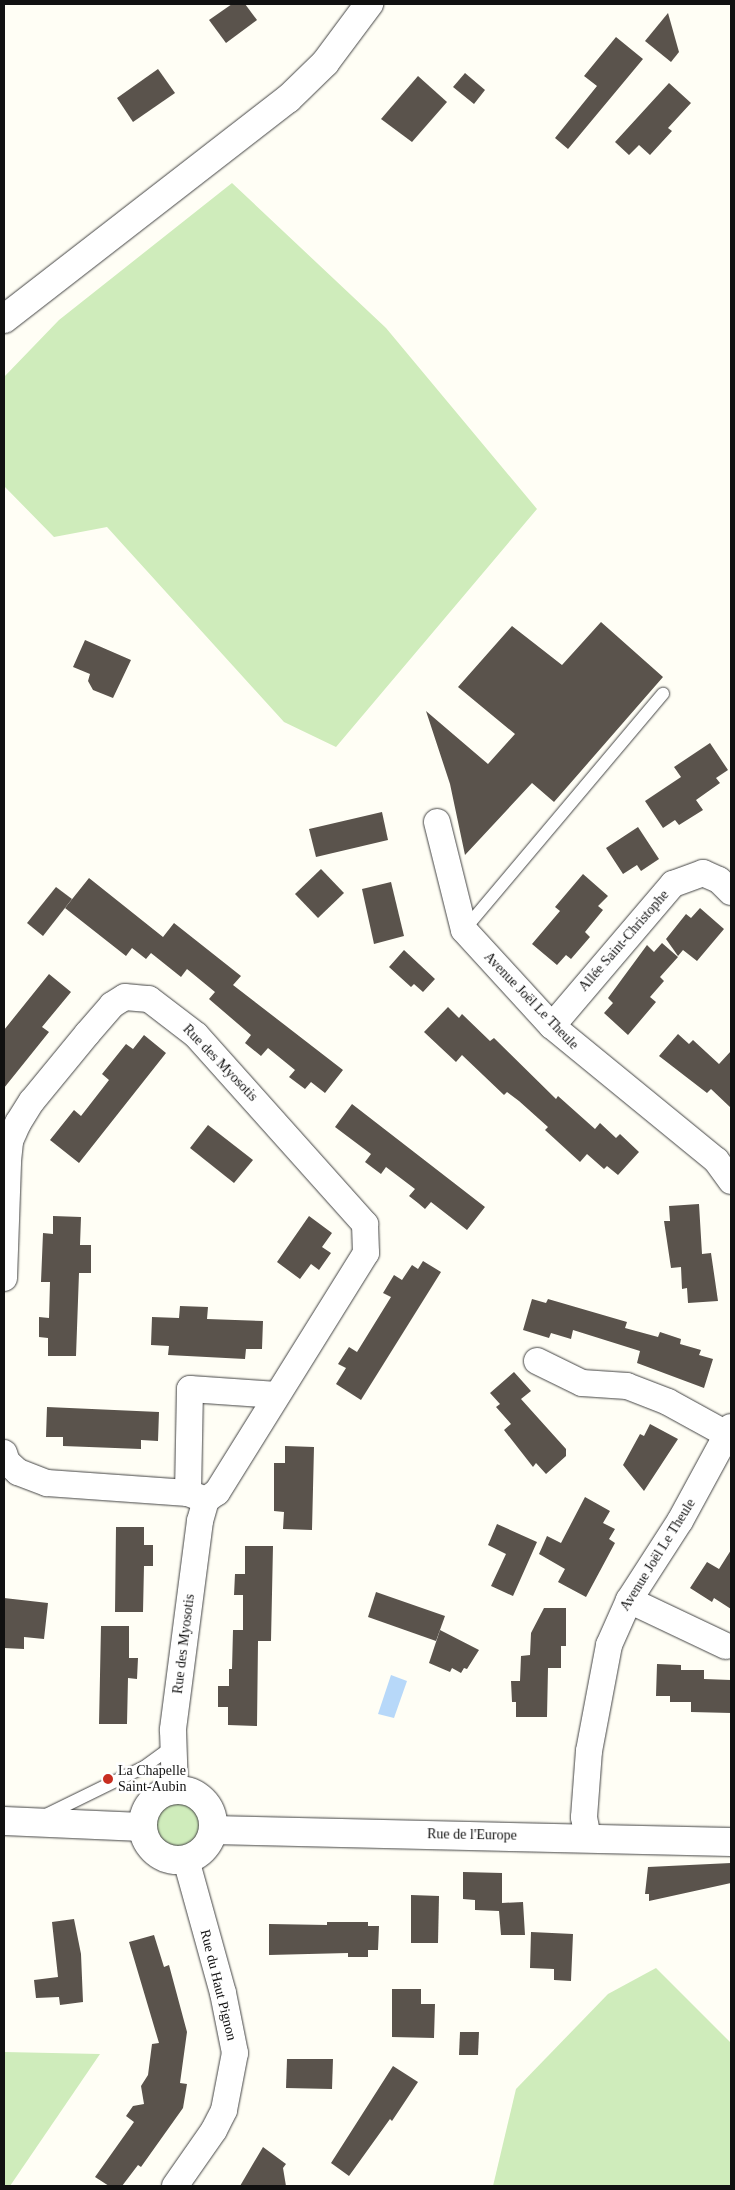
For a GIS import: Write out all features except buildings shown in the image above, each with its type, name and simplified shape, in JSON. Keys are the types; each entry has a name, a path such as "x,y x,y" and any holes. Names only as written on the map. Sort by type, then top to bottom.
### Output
{"street":[{"path":"4,319 288,98 325,63 369,4"},
{"name":"Avenue Joël Le Theule","path":"437,822 464,930 552,1026 582,1053 716,1160 731,1181"},
{"name":"Allée Saint-Christophe","path":"552,1026 673,884 703,873 719,880 731,892"},
{"name":"Rue des Myosotis","path":"4,1278 8,1161 10,1141 18,1123 32,1101 112,1005 125,997 149,999 196,1036 355,1209 365,1224 366,1252 217,1492 197,1497"},
{"path":"537,1361 582,1383 627,1386 668,1402 730,1431"},
{"name":"Rue des Myosotis","path":"175,1790 174,1746 198,1541 190,1390 277,1396"},
{"name":"Avenue Joël Le Theule","path":"588,1838 584,1817 589,1751 609,1646 629,1600 680,1522 730,1431"},
{"path":"4,1453 7,1462 18,1472 47,1483 197,1497"},
{"path":"629,1600 726,1646"},
{"path":"175,1790 191,1792 204,1800 212,1814 213,1830 206,1847 186,1860 172,1860 156,1854 147,1843 142,1827 150,1803 162,1793 175,1790"},
{"path":"4,1821 142,1827"},
{"name":"Rue de l'Europe","path":"213,1830 731,1842"},
{"name":"Rue du Haut Pignon","path":"175,2186 214,2130 224,2110 234,2053 223,1993 186,1860"}],"lane":[{"path":"464,930 663,694"},
{"path":"34,1823 144,1767 174,1746"}],"green space":[{"path":"232,183 386,328 537,509 336,747 284,722 107,527 54,537 4,486 4,377 59,320"},
{"path":"178,1801 187,1803 195,1808 200,1816 202,1825 200,1834 195,1842 187,1847 178,1849 169,1847 161,1842 156,1834 154,1825 156,1816 161,1808 169,1803"},
{"path":"656,1968 731,2043 731,2186 493,2186 516,2089 608,1994"},
{"path":"4,2052 100,2054 10,2186 4,2186"}],"water":[{"path":"391,1675 407,1681 394,1718 378,1714"}],"place":[{"name":"La Chapelle Saint-Aubin","path":"108,1779"}]}
